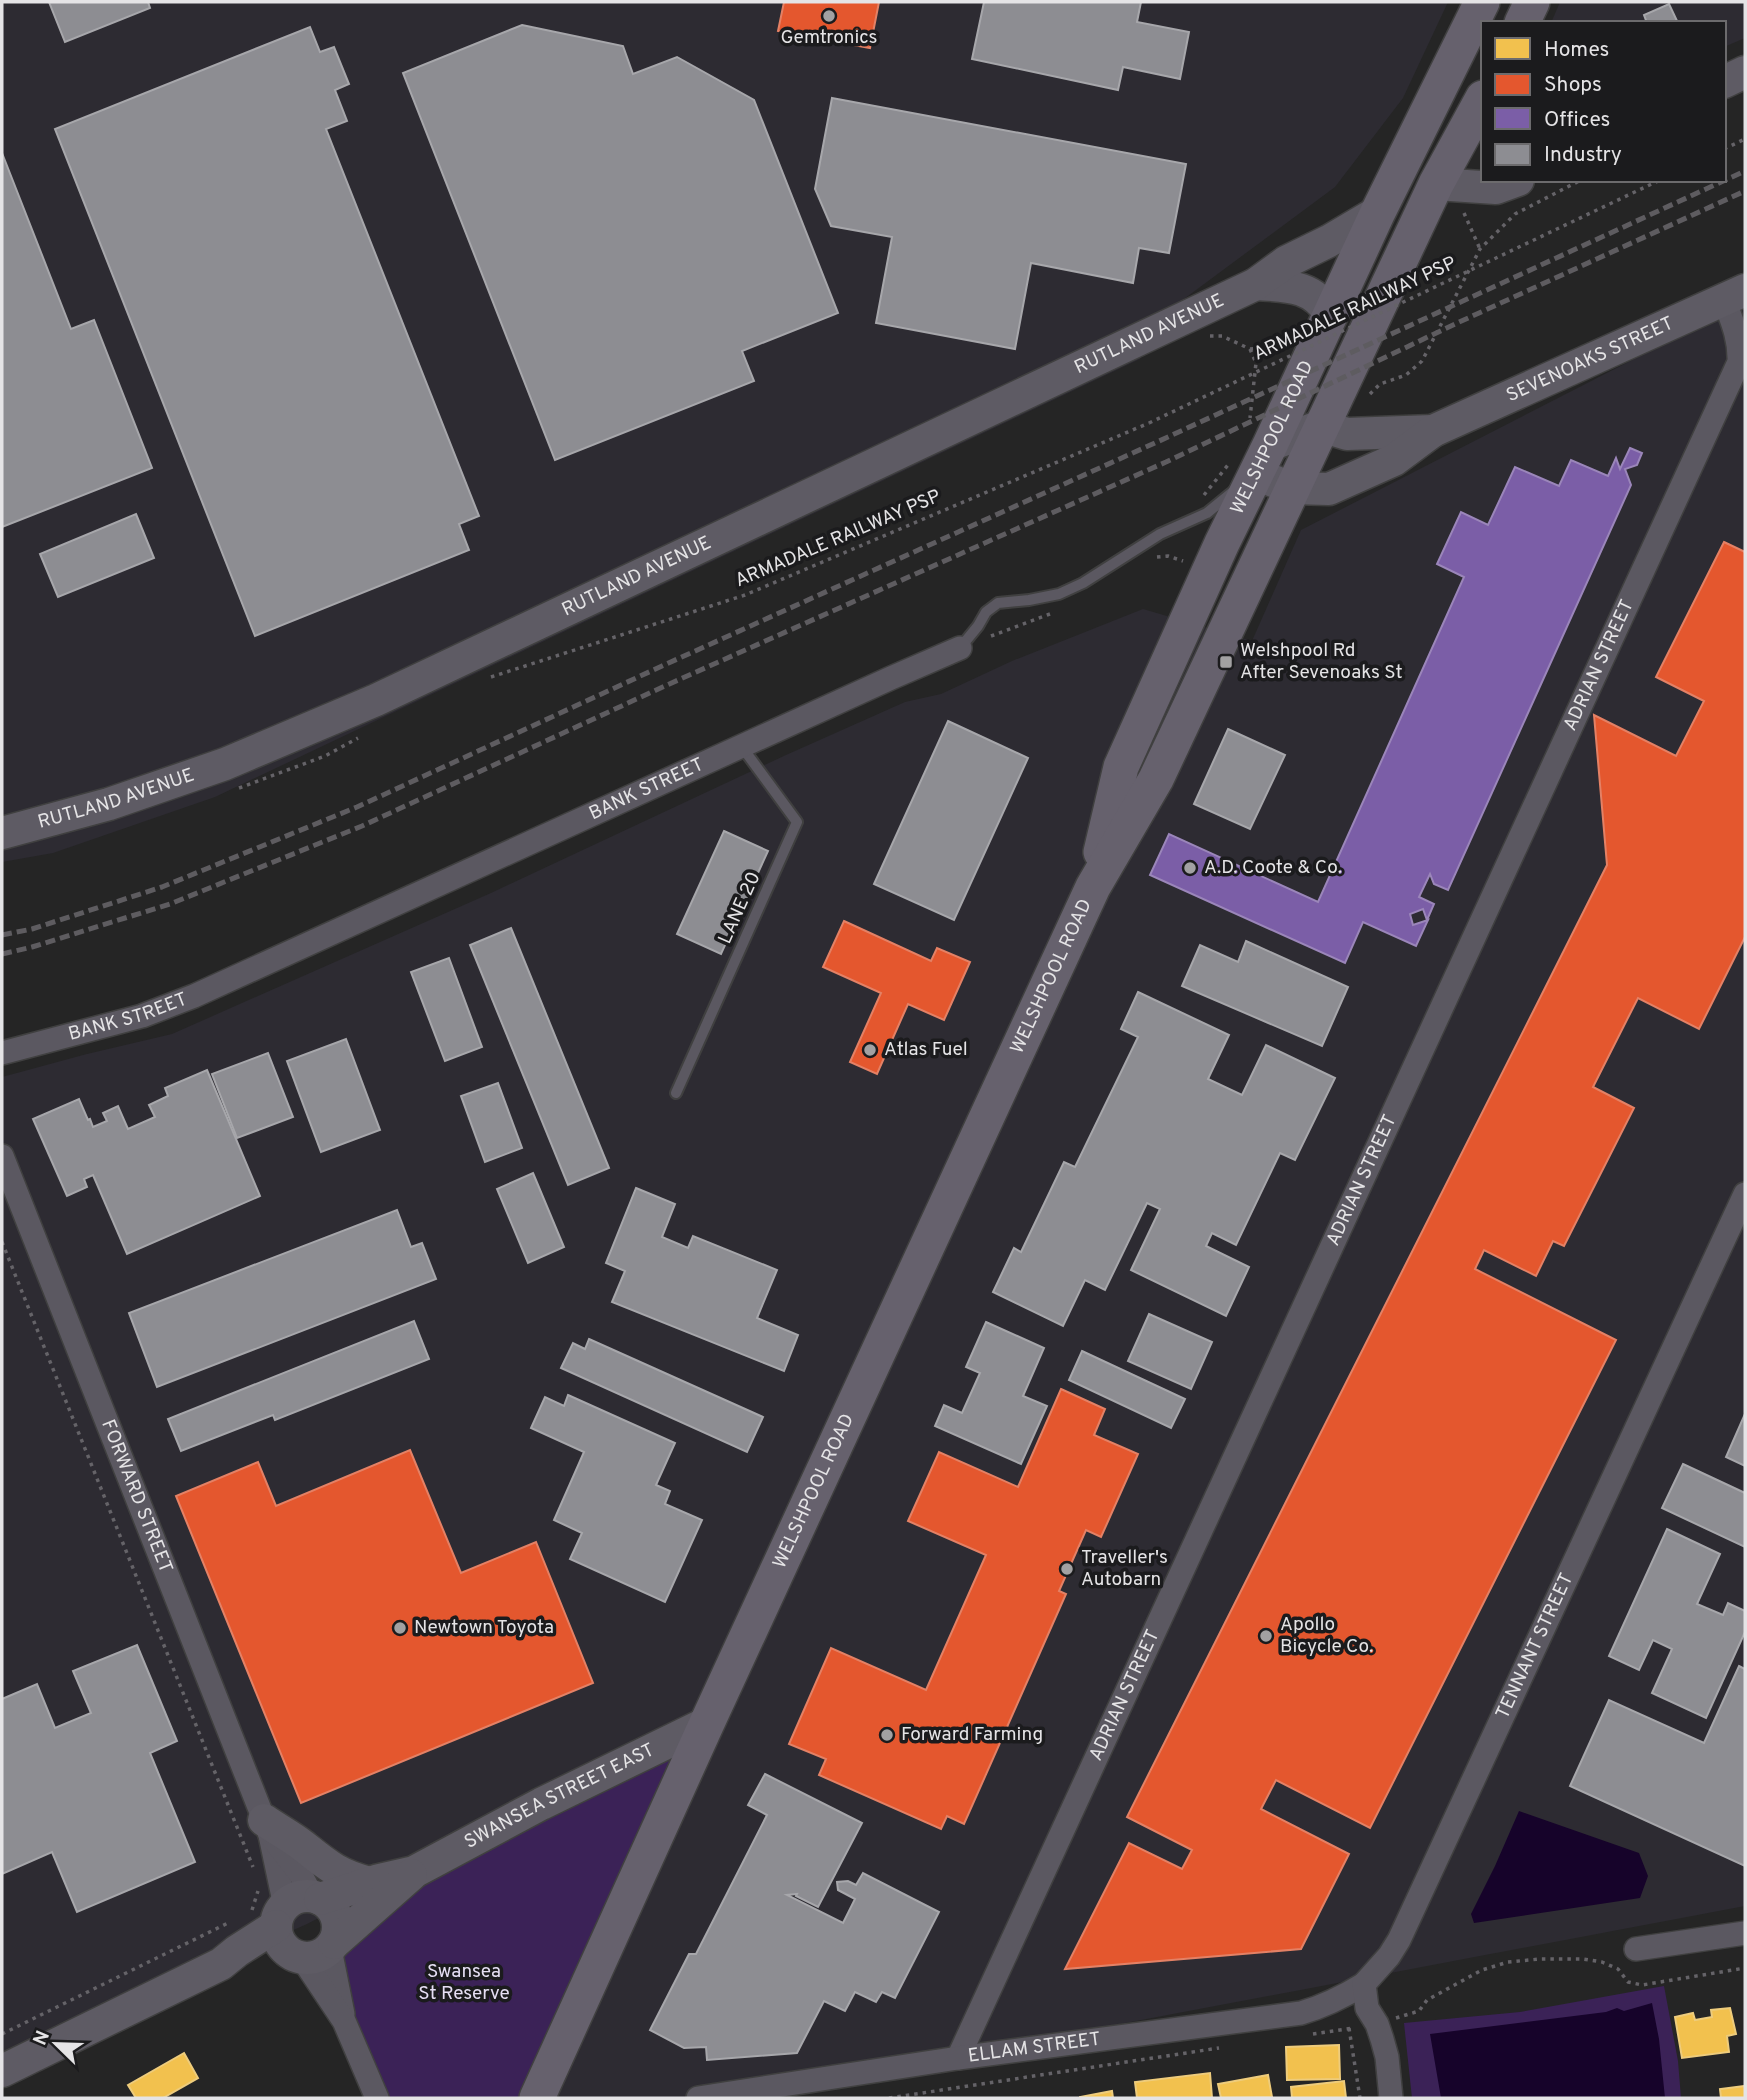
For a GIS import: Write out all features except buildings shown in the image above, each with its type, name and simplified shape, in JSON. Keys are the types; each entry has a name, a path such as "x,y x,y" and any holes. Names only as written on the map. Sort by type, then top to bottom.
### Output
{"main road":[{"name":"WELSHPOOL ROAD","path":"1093,887 1121,767 1222,542 1251,452 1331,314 1378,212 1482,2"},
{"path":"1523,21 1532,2"},
{"name":"WELSHPOOL ROAD","path":"537,2098 1093,887 1156,779 1436,184 1479,118"}],"street":[{"path":"1726,81 1745,72"},
{"path":"1436,184 1496,188 1512,182"},
{"name":"RUTLAND AVENUE","path":"2,833 109,803 225,764 376,700 1256,284 1286,262 1378,212"},
{"name":"RUTLAND AVENUE","path":"1256,284 1303,289 1324,303 1331,314"},
{"name":"SEVENOAKS STREET","path":"1251,452 1292,488 1329,489 1394,460 1433,431 1735,295"},
{"name":"ADRIAN STREET","path":"958,2058 1739,362 1735,295"},
{"path":"1251,452 1321,426"},
{"name":"SEVENOAKS STREET","path":"1321,426 1347,434 1433,431"},
{"name":"BANK STREET","path":"2,1053 142,1016 194,996 960,648"},
{"name":"FORWARD STREET","path":"2,1156 267,1828 300,1927"},
{"name":"TENNANT STREET","path":"1364,1984 1389,1956 1399,1940 1745,1194"},
{"name":"SWANSEA STREET EAST","path":"300,1927 707,1723"},
{"path":"267,1828 300,1844 325,1865 351,1878 370,1883"},
{"name":"SWANSEA STREET EAST","path":"2,2071 221,1964 240,1964 370,1883 414,1872"},
{"path":"300,1927 377,2098"},
{"path":"1636,1949 1745,1933"},
{"path":"1364,1984 1367,2008 1377,2024 1384,2048 1391,2098"},
{"name":"ELLAM STREET","path":"698,2098 958,2058 1301,2013 1342,1998 1364,1984"}],"lane":[{"name":"BANK STREET","path":"960,648 986,611 998,603 1059,594 1083,583 1160,534 1207,513 1251,452"},
{"name":"LANE 20","path":"676,1093 797,822 742,747"}],"path":[{"path":"1726,148 1745,139"},
{"path":"1362,402 1380,384 1406,375 1422,361 1480,249 1515,214 1577,182"},
{"name":"ARMADALE RAILWAY PSP","path":"489,678 745,594 1149,422 1656,182"},
{"path":"1201,516 1205,491 1251,452 1256,363 1250,349"},
{"path":"230,790 242,788 325,756 365,734"},
{"path":"2,1242 255,1873"},
{"path":"260,1886 300,1927"},
{"path":"2,2034 239,1918"},
{"path":"1349,2028 1360,2098"}],"shaded area":[{"path":"2,2 1448,2 1403,98 1335,187 1165,313 1140,359 215,797 53,853 2,862"},
{"path":"1560,2 1745,2 1745,38 1726,46 1726,21 1552,21"},
{"path":"1745,302 1745,1906 728,2098 552,2098 725,1709 307,1924 2,2061 2,1077 172,1034 491,893 905,702 941,694 1012,661 1143,609 1252,641 1301,530"},
{"path":"1519,1811 1639,1853 1648,1876 1640,1898 1474,1923 1471,1914"},
{"path":"1652,2003 1665,2098 1441,2098 1430,2034 1606,2012 1617,2008 1624,2011"}],"green space":[{"name":"Swansea St Reserve","path":"707,1723 537,2098 381,2098 346,2016 334,1943 419,1869"},
{"path":"1664,1986 1678,2061 1681,2098 1412,2098 1404,2023 1520,2012"}],"railway":[{"path":"1726,180 1745,171"},
{"path":"2,935 32,929 162,887 357,807 1721,182"},
{"path":"2,954 170,904 362,826 667,685 1166,462 1455,324 1745,191"}],"place":[{"name":"Gemtronics","path":"829,16"},
{"name":"Welshpool Rd After Sevenoaks St","path":"1226,662"},
{"name":"A.D. Coote & Co.","path":"1190,868"},
{"name":"Atlas Fuel","path":"870,1050"},
{"name":"Traveller's Autobarn","path":"1067,1569"},
{"name":"Newtown Toyota","path":"400,1628"},
{"name":"Apollo Bicycle Co.","path":"1266,1636"},
{"name":"Forward Farming","path":"887,1735"}]}
